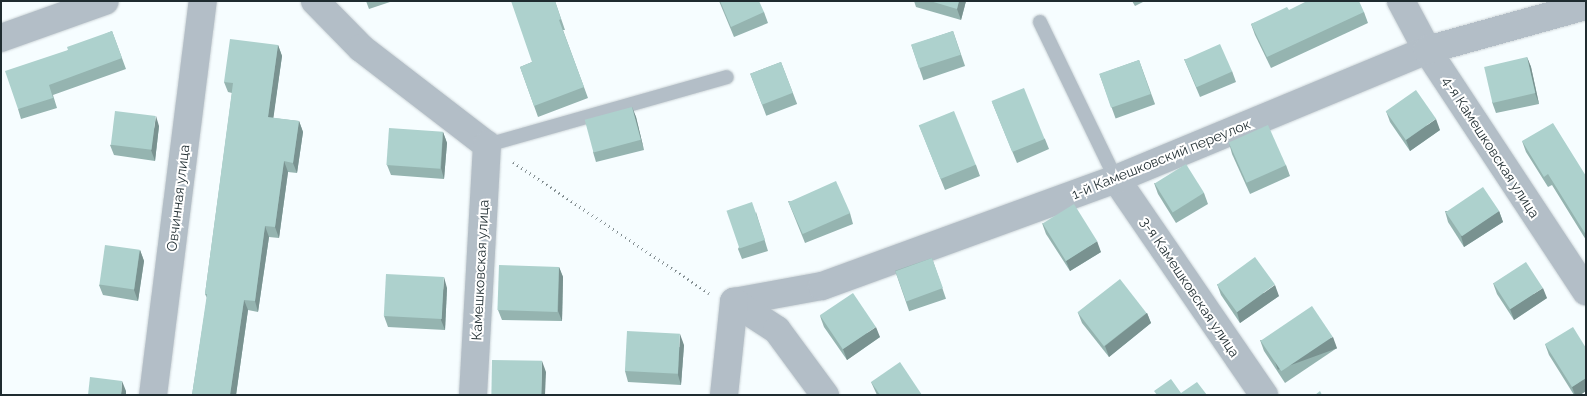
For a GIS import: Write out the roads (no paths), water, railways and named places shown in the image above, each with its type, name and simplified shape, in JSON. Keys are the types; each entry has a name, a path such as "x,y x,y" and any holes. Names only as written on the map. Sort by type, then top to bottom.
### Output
{"street":[{"path":"1,38 105,1"},
{"name":"Овчинная улица","path":"153,395 203,1"},
{"path":"315,1 361,48 487,145"},
{"name":"4-я Камешковская улица","path":"1401,1 1427,50 1586,291"},
{"name":"1-й Камешковский переулок","path":"734,302 822,286 1116,179 1427,50 1586,6"},
{"name":"Камешковская улица","path":"474,395 487,145"},
{"name":"3-я Камешковская улица","path":"1116,179 1264,395"},
{"path":"724,395 734,302 777,330 825,395"}],"lane":[{"path":"1040,22 1116,179"},
{"path":"487,145 728,77"}]}
